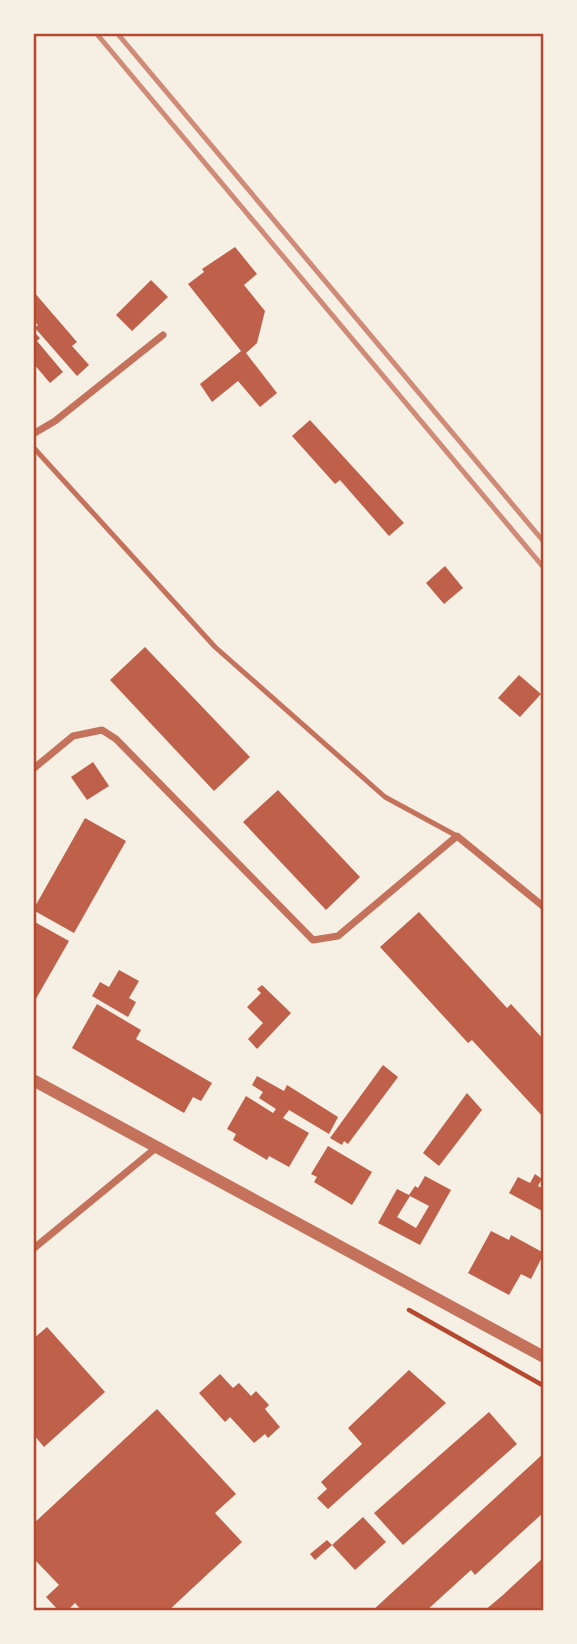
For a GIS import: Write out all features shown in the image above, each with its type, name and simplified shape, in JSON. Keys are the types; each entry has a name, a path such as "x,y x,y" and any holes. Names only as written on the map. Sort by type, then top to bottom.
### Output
{"street":[{"path":"33,434 55,421 163,335"},
{"path":"33,769 73,736 102,730 116,739 313,940 338,936 457,836 544,907"},
{"path":"33,1080 544,1357"},
{"path":"33,1249 157,1147"}],"lane":[{"path":"33,447 215,647 385,797 457,836"}],"building":[{"path":"235,247 257,274 244,285 265,311 257,343 246,353 277,393 260,407 238,381 212,402 200,384 241,351 188,284 204,272 202,269"},
{"path":"151,280 168,297 132,331 116,315"},
{"path":"33,291 77,342 72,346 89,365 77,376 35,328 38,325 33,320"},
{"path":"33,331 40,338 37,341 63,372 50,383 33,363"},
{"path":"310,420 404,523 389,536 340,480 335,484 292,436"},
{"path":"445,566 463,588 444,604 426,583"},
{"path":"145,647 250,757 214,791 110,680"},
{"path":"519,675 541,694 520,717 498,698"},
{"path":"93,762 109,786 87,800 71,777"},
{"path":"278,790 360,877 326,910 243,822"},
{"path":"85,818 126,841 74,933 33,910"},
{"path":"419,912 507,1008 511,1004 544,1040 544,1118 472,1040 468,1043 380,947"},
{"path":"33,921 69,941 33,1004"},
{"path":"119,970 139,981 129,998 136,1002 128,1017 92,996 100,982 109,987"},
{"path":"262,985 291,1013 257,1049 248,1039 263,1023 247,1007 261,993 257,989"},
{"path":"97,1004 141,1030 136,1039 212,1083 201,1101 193,1097 184,1113 72,1048"},
{"path":"383,1065 398,1077 348,1144 344,1141 342,1145 330,1138"},
{"path":"257,1076 284,1091 287,1085 338,1117 329,1134 289,1110 283,1118 309,1133 289,1167 269,1156 267,1160 233,1140 236,1134 227,1129 246,1096 273,1113 276,1109 259,1098 263,1092 252,1085"},
{"path":"467,1093 482,1110 439,1166 423,1153"},
{"path":"328,1146 372,1172 352,1205 314,1182 317,1177 311,1174"},
{"path":"535,1174 542,1179 538,1186 544,1189 544,1212 509,1193 518,1177 530,1183"},
{"path":"425,1176 451,1190 420,1245 378,1223 397,1189 409,1195 415,1186 418,1188","holes":["410,1196 429,1206 416,1228 397,1217"]},
{"path":"491,1231 509,1240 511,1235 544,1253 531,1279 521,1274 509,1295 468,1273"},
{"path":"47,1327 105,1392 44,1447 33,1434 33,1339"},
{"path":"409,1370 446,1403 328,1509 317,1498 327,1489 321,1482 362,1444 348,1428"},
{"path":"220,1374 233,1388 239,1383 251,1396 256,1391 269,1405 265,1409 280,1427 268,1438 265,1434 254,1443 230,1417 225,1422 199,1393"},
{"path":"157,1409 236,1494 215,1513 242,1542 168,1611 82,1611 75,1603 67,1611 59,1611 46,1597 59,1585 33,1558 33,1524"},
{"path":"489,1412 517,1444 403,1545 374,1513"},
{"path":"544,1453 544,1512 475,1575 471,1570 426,1611 372,1611"},
{"path":"363,1517 386,1542 355,1570 332,1545"},
{"path":"327,1540 332,1545 315,1560 310,1554"},
{"path":"544,1557 544,1611 484,1611 503,1595"}],"railway":[{"path":"96,33 544,568"},
{"path":"117,33 544,542"}]}
